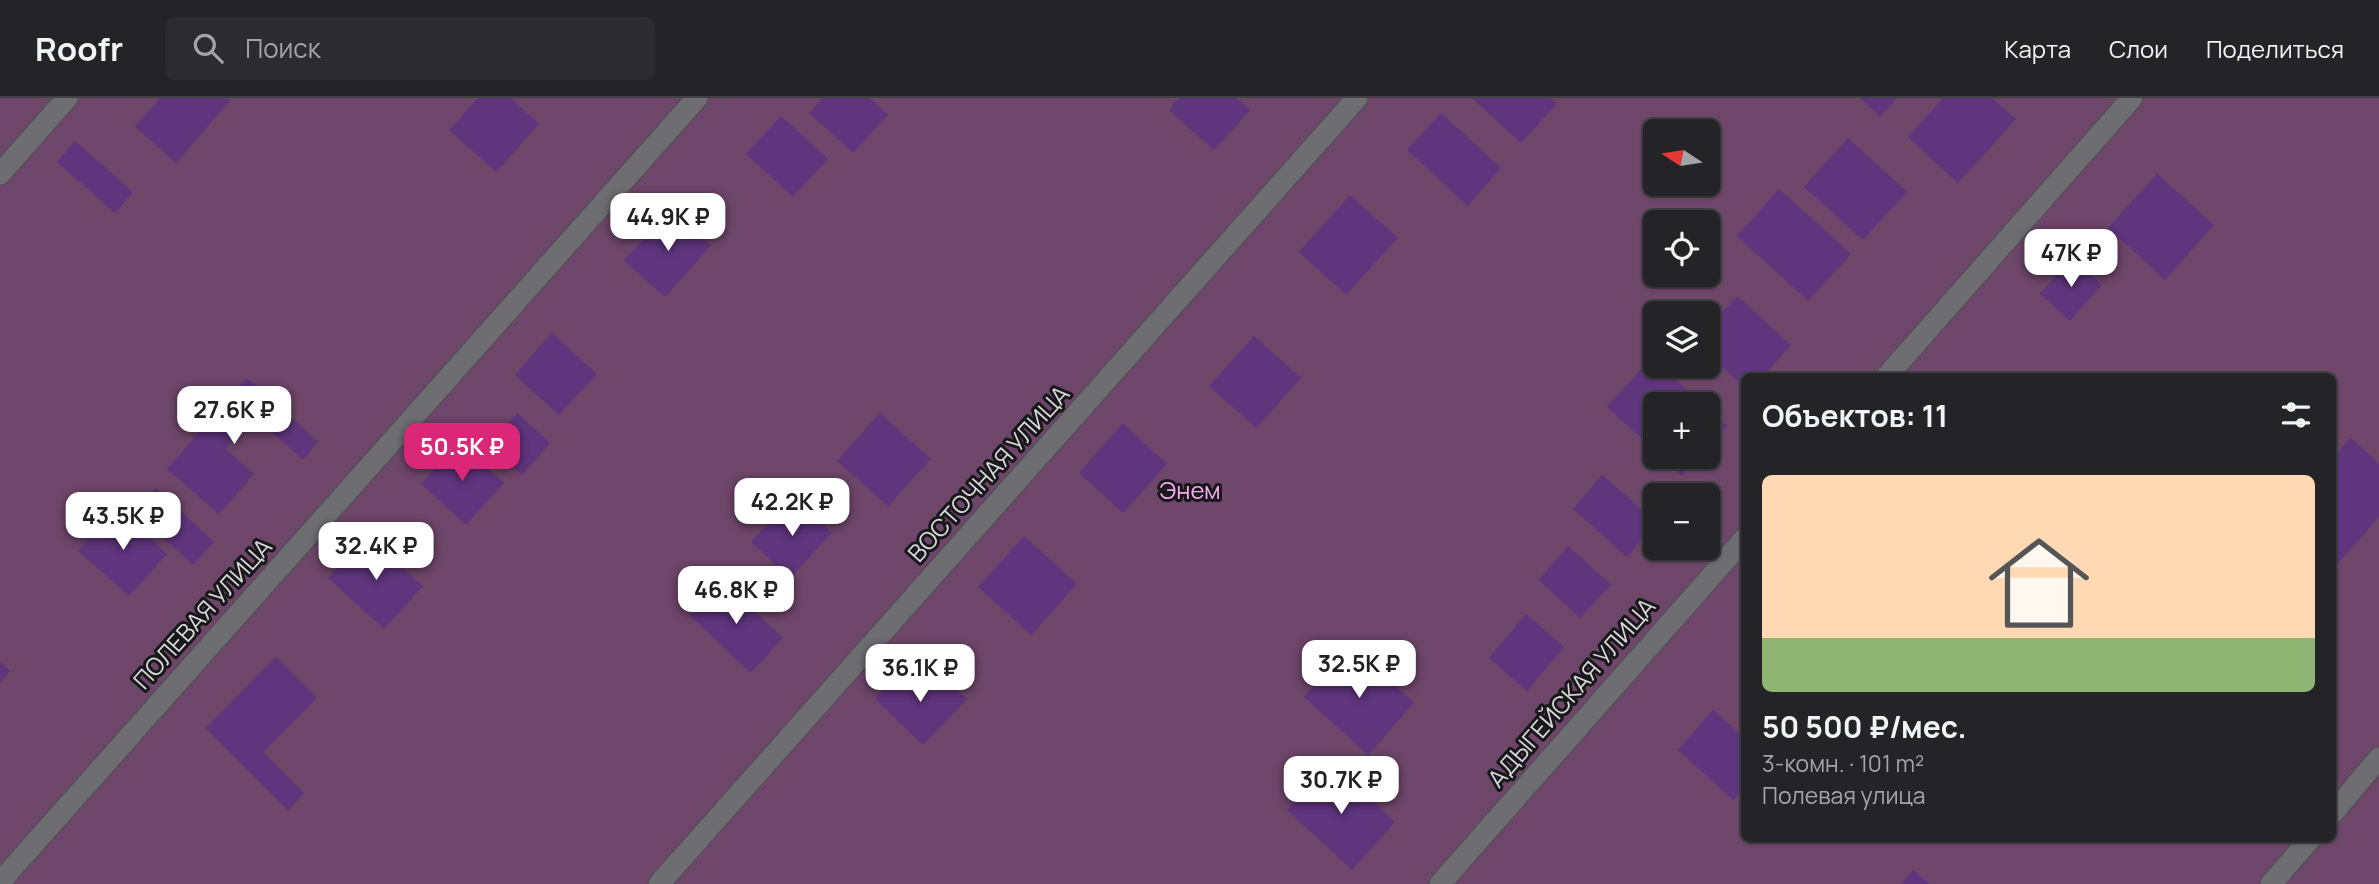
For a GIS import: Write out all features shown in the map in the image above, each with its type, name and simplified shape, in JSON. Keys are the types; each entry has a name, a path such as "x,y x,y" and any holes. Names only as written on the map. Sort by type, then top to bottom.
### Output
{"street":[{"path":"0,174 67,98"},
{"name":"ПОЛЕВАЯ УЛИЦА","path":"0,882 697,98"},
{"name":"ВОСТОЧНАЯ УЛИЦА","path":"659,884 1357,98"},
{"path":"1890,373 2132,98"},
{"name":"АДЫГЕЙСКАЯ УЛИЦА","path":"1440,884 1741,543"},
{"path":"2336,809 2379,758"},
{"path":"2271,884 2308,842"}],"green space":[{"name":"Энем","path":"0,98 2379,98 2379,884 0,884"}],"building":[{"path":"160,98 226,98 230,101 176,163 135,127"},
{"path":"478,98 511,98 539,124 496,172 449,130"},
{"path":"823,98 870,98 888,115 853,153 809,113"},
{"path":"1179,98 1236,98 1250,110 1214,150 1169,110"},
{"path":"1472,98 1551,98 1557,104 1521,143"},
{"path":"1860,98 1897,98 1880,117"},
{"path":"1943,98 1992,98 2016,119 1958,183 1908,137"},
{"path":"1441,113 1501,168 1468,206 1407,150"},
{"path":"781,116 828,159 793,197 746,154"},
{"path":"1848,138 1907,192 1863,240 1804,187"},
{"path":"75,141 133,192 115,213 57,162"},
{"path":"2157,174 2214,225 2165,280 2108,228"},
{"path":"1779,189 1851,254 1808,301 1737,236"},
{"path":"1350,195 1398,238 1346,295 1299,252"},
{"path":"671,209 711,246 665,297 624,260"},
{"path":"2072,258 2102,285 2070,321 2040,294"},
{"path":"1737,296 1791,345 1766,373 1741,373 1741,384 1720,365 1720,315"},
{"path":"552,333 597,374 559,415 515,375"},
{"path":"1254,336 1301,378 1256,428 1209,386"},
{"path":"1643,367 1643,378 1674,378 1689,392 1643,392 1643,440 1607,407"},
{"path":"247,378 318,442 303,460 254,416 225,449 254,474 219,514 167,469"},
{"path":"517,413 550,443 522,475 488,444"},
{"path":"880,413 931,459 888,506 837,461"},
{"path":"1720,420 1727,426 1720,434"},
{"path":"1123,423 1167,464 1123,513 1079,473"},
{"path":"2351,438 2379,464 2379,517 2336,566 2336,455"},
{"path":"459,442 504,483 466,525 421,484"},
{"path":"1674,469 1688,469 1682,476"},
{"path":"1602,475 1643,511 1643,538 1627,557 1573,509"},
{"path":"156,488 214,542 193,565 135,511"},
{"path":"793,497 832,533 790,578 751,542"},
{"path":"117,508 167,554 129,596 78,551"},
{"path":"367,536 423,586 384,629 328,578"},
{"path":"1024,536 1077,584 1031,635 978,587"},
{"path":"1568,546 1611,585 1580,618 1539,580"},
{"path":"721,580 783,638 751,673 689,615"},
{"path":"1526,614 1564,647 1527,691 1489,658"},
{"path":"1351,645 1414,703 1368,755 1304,697"},
{"path":"276,657 317,698 263,752 304,793 288,810 206,728"},
{"path":"0,662 10,671 0,682"},
{"path":"905,666 934,692 946,680 967,699 923,745 875,699"},
{"path":"1713,710 1741,734 1741,791 1733,800 1678,750"},
{"path":"1329,762 1395,822 1352,870 1287,810"},
{"path":"1913,870 1930,884 1901,884"}]}
